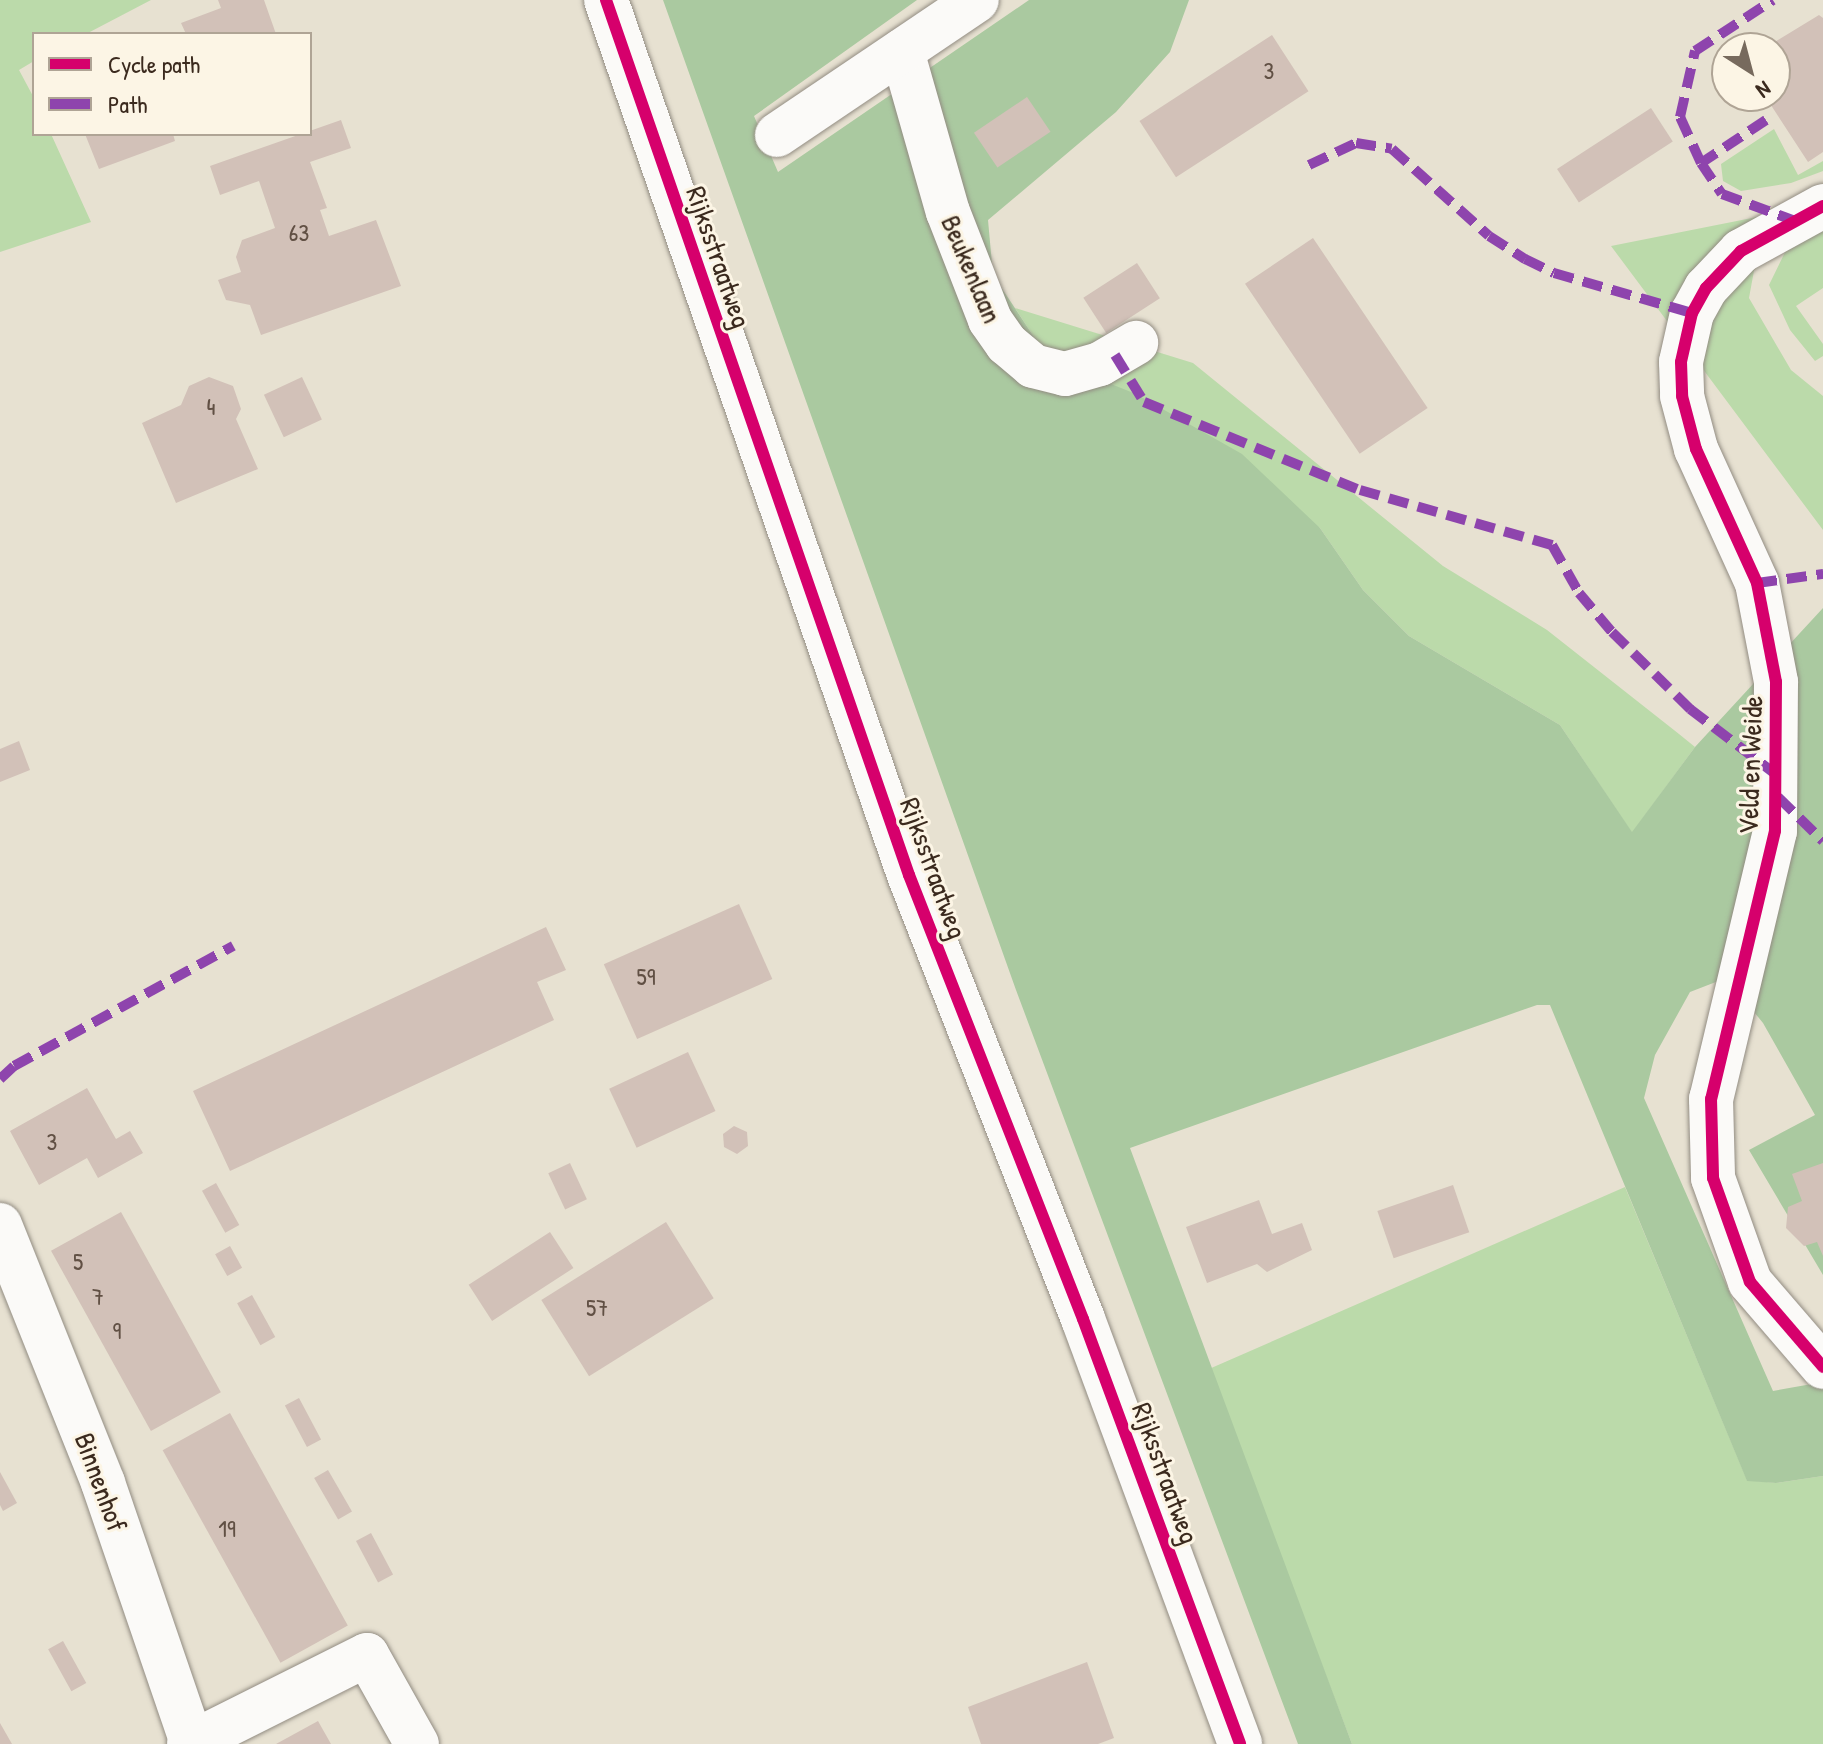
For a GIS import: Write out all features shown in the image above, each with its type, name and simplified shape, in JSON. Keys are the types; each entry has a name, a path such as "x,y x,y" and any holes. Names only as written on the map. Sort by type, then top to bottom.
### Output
{"street":[{"name":"Rijksstraatweg","path":"606,0 909,875 1083,1319 1240,1744"},
{"path":"777,135 977,0"},
{"name":"Beukenlaan","path":"902,51 948,212 990,320 1007,344 1033,366 1065,374 1100,364 1136,343"},
{"name":"Veld en Weide","path":"1823,206 1741,251 1706,288 1692,313 1681,362 1682,396 1696,449 1757,583 1776,682 1775,831 1725,1024 1711,1099 1709,1137 1713,1178 1738,1257 1750,1282 1806,1325 1823,1367"},
{"name":"Binnenhof","path":"0,1225 103,1483 190,1743 367,1655 417,1744"}],"green space":[{"path":"0,0 151,0 90,32 32,32 32,62 19,70 32,94 32,136 52,136 91,222 0,252"},
{"path":"663,0 917,0 754,116 778,172 1029,0 1189,0 1170,52 1116,112 988,220 993,275 1038,343 1061,364 1136,394 1242,454 1320,528 1363,590 1409,636 1560,725 1632,832 1695,747 1823,608 1823,1275 1749,1150 1815,1115 1763,1023 1732,985 1721,980 1690,992 1655,1055 1644,1098 1773,1391 1823,1382 1823,1476 1776,1483 1747,1481 1550,1005 1537,1005 1130,1148 1352,1744 1298,1744 1016,990"},
{"path":"1774,129 1798,175 1823,161 1823,171 1791,183 1741,191 1723,181 1721,164"},
{"path":"1757,217 1762,227 1749,298 1791,370 1823,396 1823,530 1611,246"},
{"path":"1823,223 1823,288 1796,306 1823,344 1823,356 1815,361 1790,330 1769,285 1791,240"},
{"path":"1015,308 1193,363 1443,566 1547,630 1695,747 1632,833 1560,725 1409,636 1363,590 1320,528 1061,364 1038,343"},
{"path":"1625,1187 1747,1480 1776,1483 1823,1476 1823,1744 1352,1744 1209,1369"}],"building":[{"path":"218,0 264,0 275,32 185,32 181,23 221,8"},
{"path":"1819,15 1823,18 1823,152 1808,162 1775,112 1791,112 1791,32"},
{"path":"1272,35 1308,91 1176,177 1139,121"},
{"path":"1027,97 1050,132 997,168 974,133"},
{"path":"1651,108 1673,142 1579,203 1557,169"},
{"path":"341,120 351,148 310,162 327,208 320,210 329,236 376,220 401,286 261,335 250,305 226,300 218,280 241,272 236,257 242,240 275,228 259,181 220,195 210,166 295,136 312,136 312,130"},
{"path":"86,136 174,136 175,141 99,169"},
{"path":"1313,238 1428,408 1360,454 1245,284"},
{"path":"1137,263 1160,298 1106,333 1083,298"},
{"path":"209,377 233,386 241,409 236,419 258,469 176,503 142,423 181,405 189,386"},
{"path":"302,377 322,420 284,437 264,395"},
{"path":"19,741 30,770 0,782 0,749"},
{"path":"739,904 772,979 637,1039 604,964"},
{"path":"546,927 566,970 537,982 554,1020 230,1171 193,1091"},
{"path":"688,1052 715,1111 637,1148 609,1089"},
{"path":"87,1088 116,1139 130,1131 143,1153 98,1178 87,1158 39,1185 10,1131"},
{"path":"734,1126 747,1132 748,1146 737,1154 724,1147 723,1134"},
{"path":"570,1163 587,1199 565,1209 548,1173"},
{"path":"1823,1163 1823,1256 1817,1242 1804,1246 1786,1228 1788,1207 1802,1201 1792,1174"},
{"path":"216,1183 239,1225 225,1233 202,1191"},
{"path":"1453,1185 1469,1232 1394,1258 1377,1211"},
{"path":"1259,1200 1272,1234 1302,1223 1312,1250 1267,1272 1257,1264 1207,1283 1186,1227"},
{"path":"121,1212 221,1392 151,1431 51,1251"},
{"path":"666,1222 714,1298 589,1376 541,1300"},
{"path":"550,1232 573,1268 492,1321 469,1285"},
{"path":"230,1246 242,1268 227,1276 215,1254"},
{"path":"252,1295 275,1337 260,1345 237,1303"},
{"path":"299,1398 321,1439 307,1447 285,1406"},
{"path":"230,1413 348,1626 280,1663 163,1450"},
{"path":"328,1470 352,1512 338,1520 314,1478"},
{"path":"0,1472 17,1503 3,1511 0,1505"},
{"path":"371,1533 393,1574 378,1582 356,1541"},
{"path":"63,1641 86,1683 71,1691 48,1649"},
{"path":"1087,1662 1114,1738 1098,1744 981,1744 968,1707"},
{"path":"318,1721 331,1744 276,1744"},
{"path":"0,1723 12,1744 0,1744"}],"marked path":[{"path":"1701,163 1680,117 1695,51 1773,0"},
{"path":"1766,120 1701,163 1722,194 1795,221"},
{"path":"1309,165 1356,143 1392,149 1489,236 1525,259 1554,273 1692,313"},
{"path":"1115,355 1144,402 1360,490 1552,545 1579,593 1612,632 1690,709 1778,776"},
{"path":"1757,583 1823,574"},
{"path":"1778,797 1823,841"},
{"path":"0,1079 14,1066 233,946"}],"cycle path":[{"path":"606,0 909,875 1083,1319 1240,1744"},
{"path":"1823,206 1741,251 1706,288 1692,313 1681,362 1682,396 1696,449 1757,583 1776,682 1775,831 1711,1099 1713,1178 1750,1282 1823,1367"}]}
